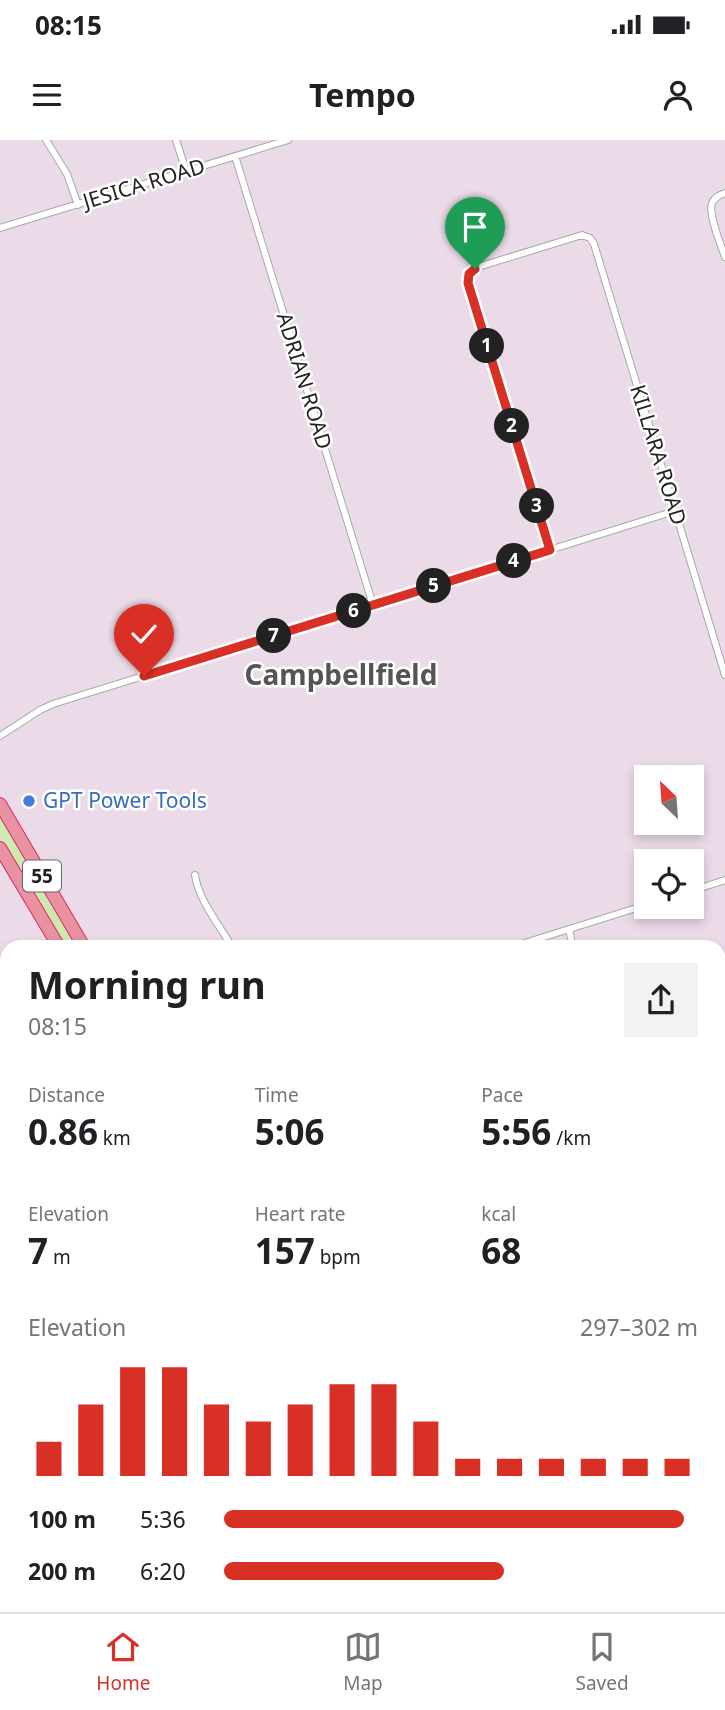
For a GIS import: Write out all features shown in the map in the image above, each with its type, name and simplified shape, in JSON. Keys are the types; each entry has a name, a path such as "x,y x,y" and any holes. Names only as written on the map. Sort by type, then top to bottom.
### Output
{"highway":[{"name":"55","path":"0,804 80,940"},
{"name":"55","path":"0,848 55,940"}],"street":[{"path":"46,140 67,174 78,205"},
{"path":"176,140 186,171"},
{"name":"JESICA ROAD","path":"0,228 288,140"},
{"name":"ADRIAN ROAD","path":"235,156 373,605"},
{"path":"725,193 716,196 711,211 725,257"},
{"name":"KILLARA ROAD","path":"550,550 467,279 478,267 579,235 588,237 594,244 725,675"},
{"path":"0,736 50,706 675,511"},
{"path":"195,875 199,891 228,940"},
{"path":"704,887 725,880"},
{"path":"534,940 634,909"},
{"path":"566,930 569,940"}],"shaded area":[{"path":"0,140 725,140 725,940 0,940"}],"green space":[{"path":"0,814 73,940 62,940 0,836"}],"place":[{"name":"GPT Power Tools","path":"29,801"}],"district":[{"name":"Campbellfield","path":"341,675"}],"route":[{"path":"144,676 550,550 468,283 469,274 475,269"}]}
